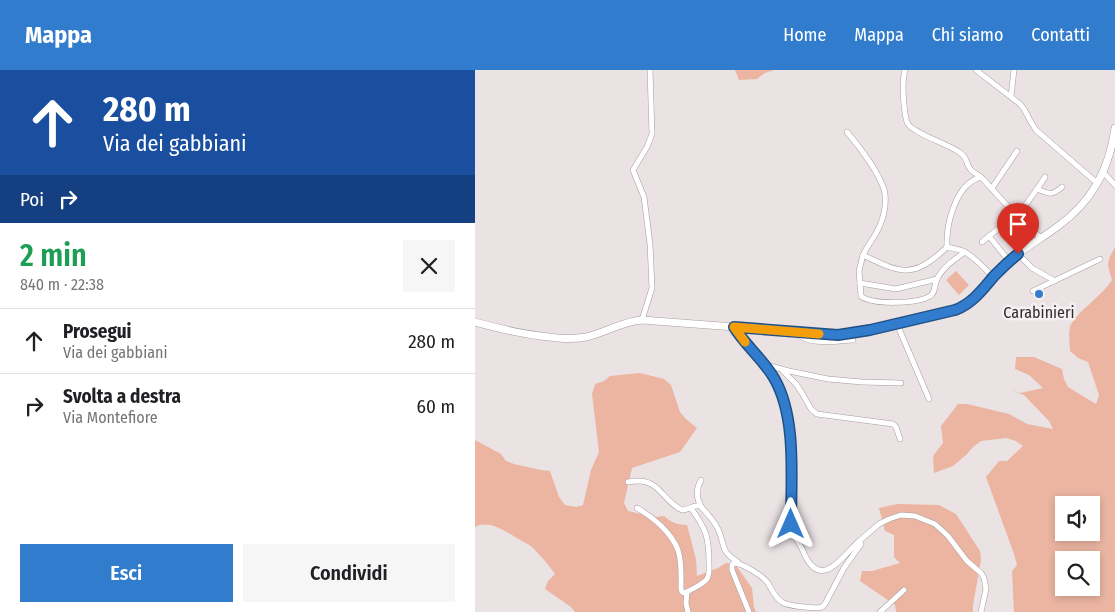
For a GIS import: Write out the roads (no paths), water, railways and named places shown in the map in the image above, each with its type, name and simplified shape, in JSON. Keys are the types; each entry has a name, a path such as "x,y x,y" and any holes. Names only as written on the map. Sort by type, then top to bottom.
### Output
{"main road":[{"path":"475,322 509,331 571,339 594,335 629,322 642,320 841,334 870,330 955,310 973,299 1009,261 1057,227 1086,200 1103,172 1113,148 1115,128"}],"street":[{"path":"642,320 652,288 651,244 644,197 633,170 647,147 652,134 650,70"},
{"path":"905,70 903,97 908,125 914,130 961,153 967,160 971,170 981,177 1016,216 1041,238"},
{"path":"975,70 1018,102 1037,130 1097,183"},
{"path":"983,70 985,77"},
{"path":"1011,96 1014,70"},
{"path":"847,132 872,166 880,180 885,195 880,227 863,255 859,270 861,294 864,298 905,302 927,298 931,296 937,279 946,267 965,252"},
{"path":"992,188 1017,151"},
{"path":"1103,172 1115,184"},
{"path":"947,248 948,226 955,204 961,193 971,182 981,177"},
{"path":"982,242 1016,216 1045,177"},
{"path":"1037,189 1050,194 1055,193 1062,187"},
{"path":"989,236 1009,261"},
{"path":"863,255 885,266 908,270 928,263 947,248 960,250 973,258 993,277"},
{"path":"1018,254 1032,268 1055,281"},
{"path":"1033,290 1100,259"},
{"path":"860,283 896,289 937,279"},
{"path":"897,324 929,399"},
{"path":"734,327 772,375 783,400 791,437 791,524 793,535 807,560 815,568 821,570 831,568 839,563 858,542 879,524 901,515 915,516 935,524 949,536 967,561 984,578 986,589 981,612"},
{"path":"794,332 809,341 853,340"},
{"path":"758,357 766,364 828,379 901,383"},
{"path":"779,368 796,384 815,413 891,424 896,427 900,439"},
{"path":"701,480 697,492 698,500 718,530 726,553 767,582 771,590 783,603 820,608 826,603 844,568 860,547 861,543 860,541 858,542"},
{"path":"628,482 648,482 656,487 677,508 682,510 687,510 697,505 701,506"},
{"path":"637,508 652,518 668,534 675,545 681,564 681,591 683,593 705,580 709,574 709,551 705,529 691,508"},
{"path":"743,565 735,562 732,568 749,612"},
{"path":"880,612 903,590"},
{"path":"687,592 686,603 688,612"}],"place":[{"name":"Carabinieri","path":"1039,294"}]}
